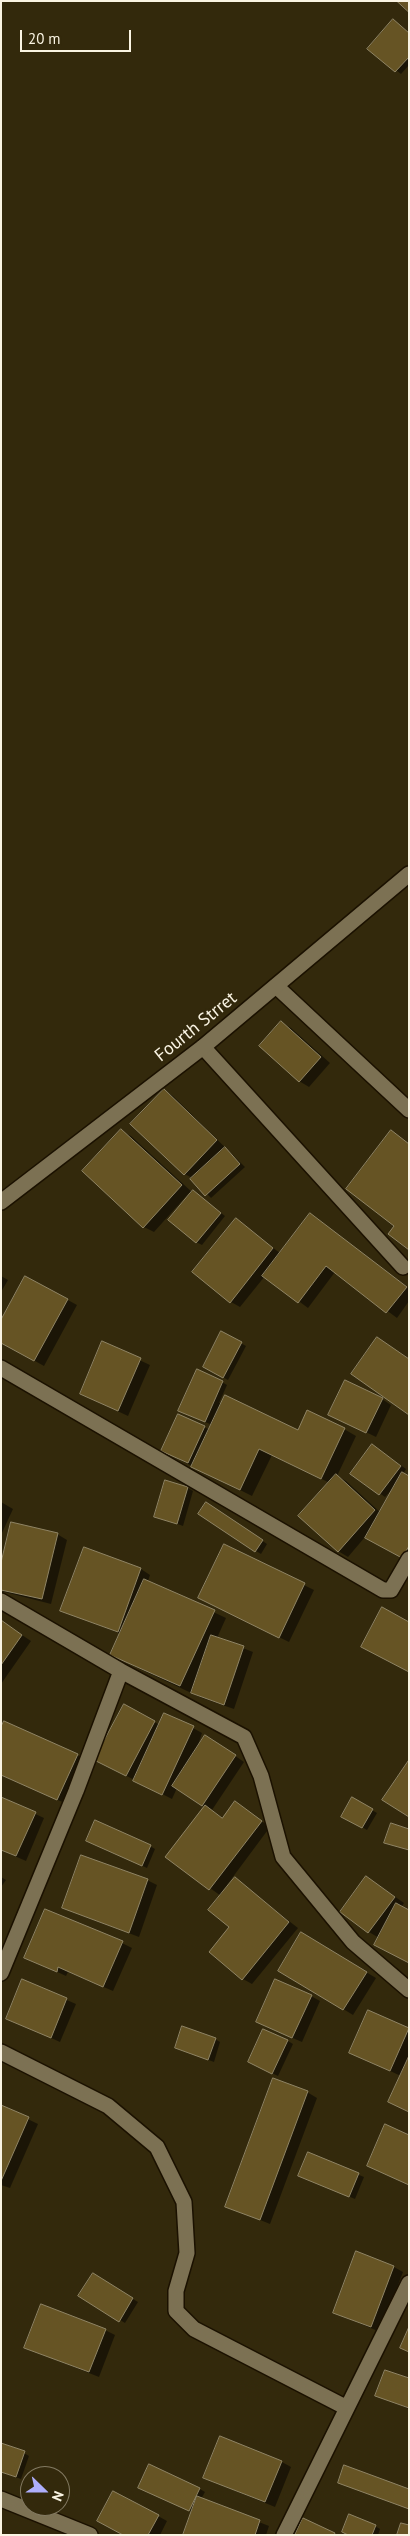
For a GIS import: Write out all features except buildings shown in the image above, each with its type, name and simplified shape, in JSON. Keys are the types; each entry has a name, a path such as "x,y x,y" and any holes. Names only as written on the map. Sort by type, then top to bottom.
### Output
{"street":[{"name":"Fourth Strret","path":"1,1202 203,1047 409,874"},
{"path":"276,986 409,1110"},
{"path":"203,1047 403,1267"},
{"path":"1,1368 383,1590 391,1590 409,1560"},
{"path":"1,1602 120,1671 244,1738 261,1776 284,1857 353,1942 409,1990"},
{"path":"1,1973 76,1791 120,1671"},
{"path":"1,2052 108,2106 157,2147 184,2202 187,2253 176,2291 176,2311 194,2329 346,2408"},
{"path":"284,2535 409,2283"},
{"path":"1,2499 90,2535"}]}
